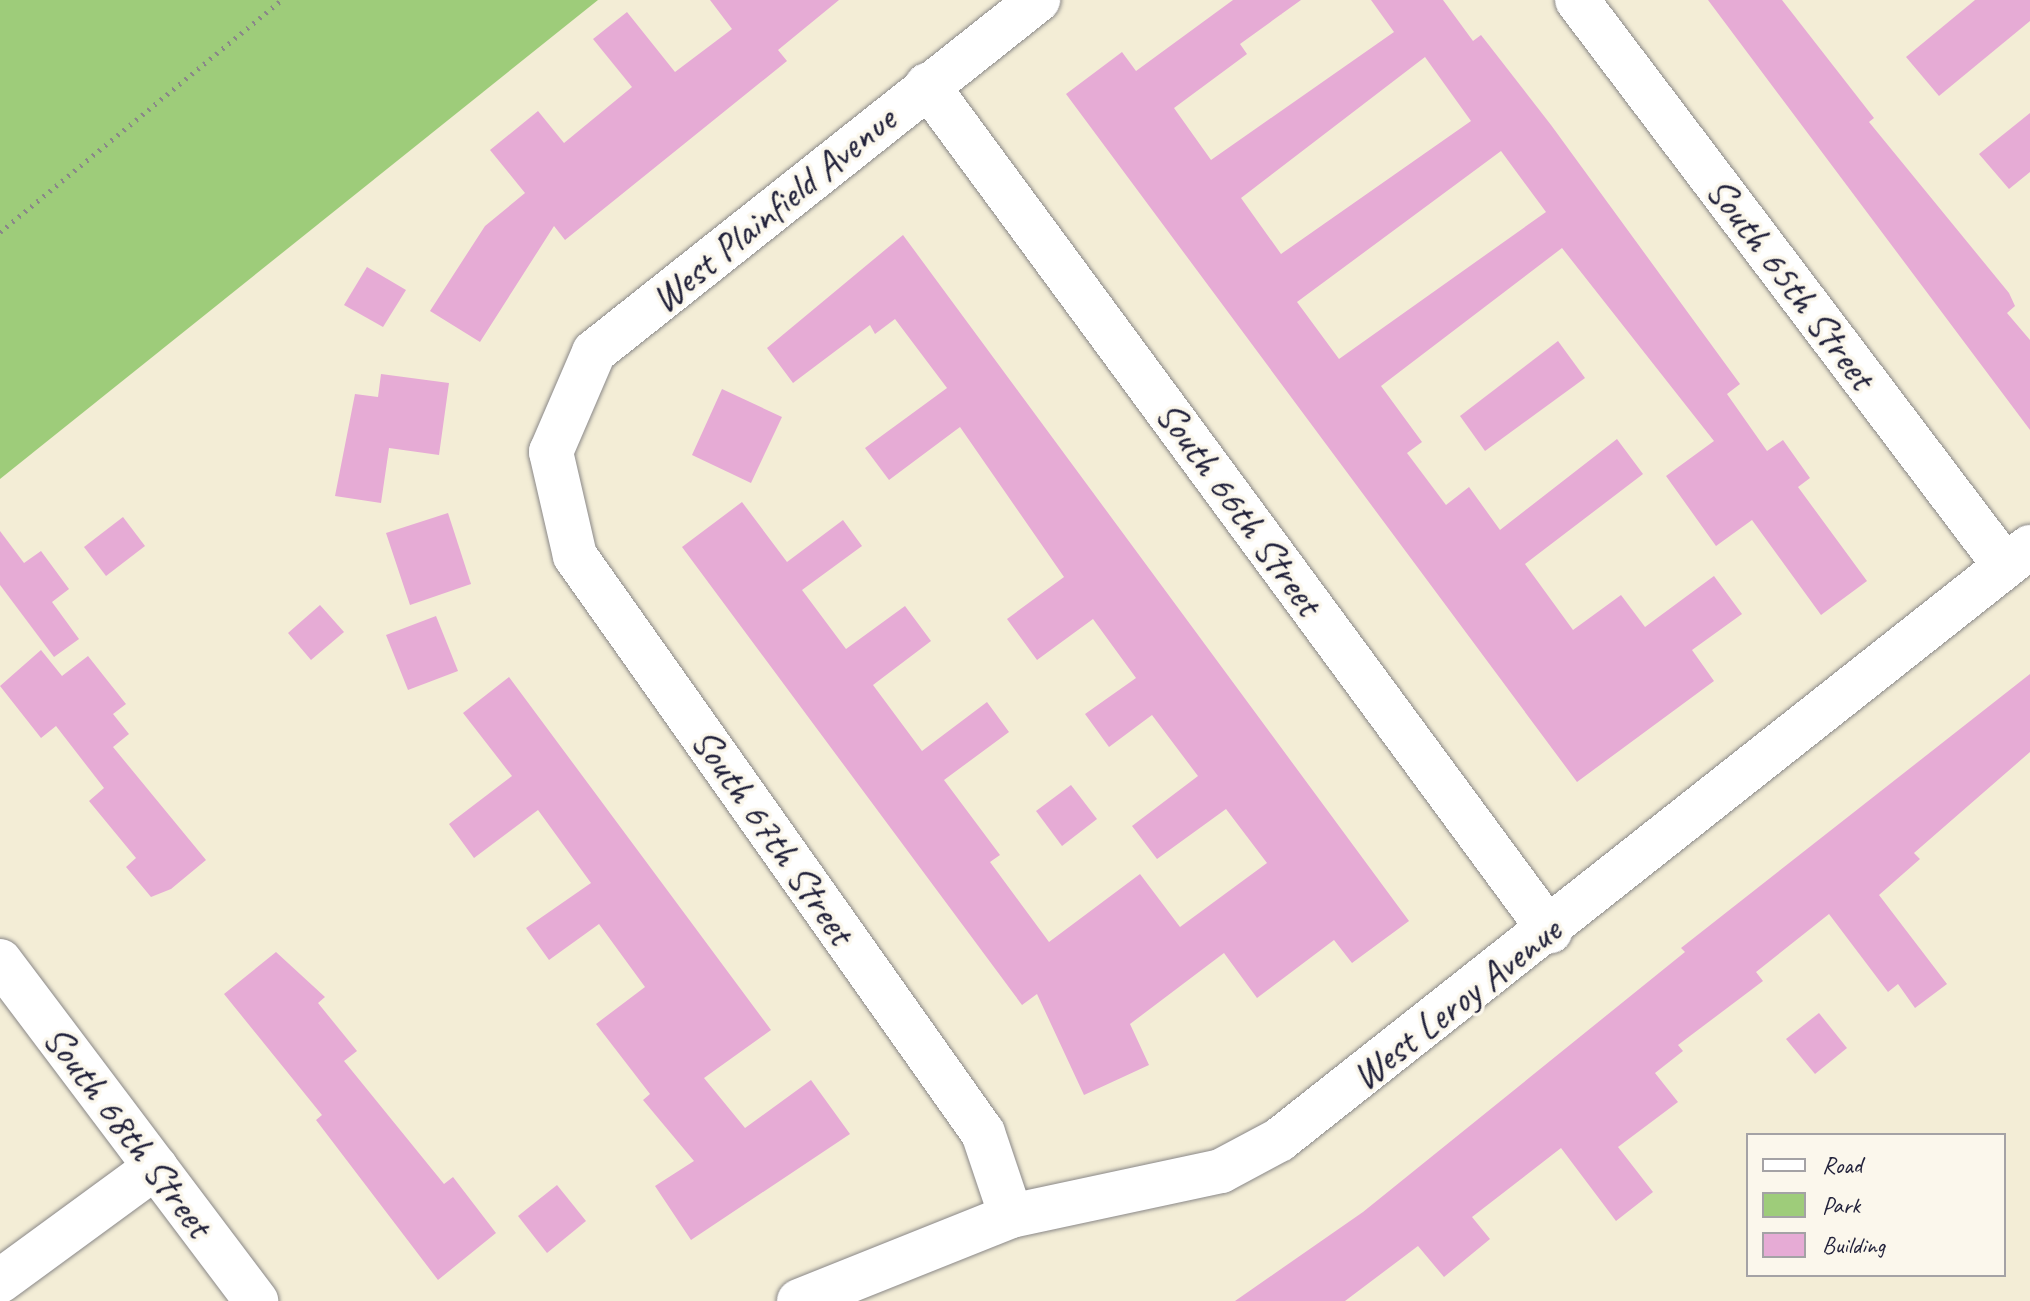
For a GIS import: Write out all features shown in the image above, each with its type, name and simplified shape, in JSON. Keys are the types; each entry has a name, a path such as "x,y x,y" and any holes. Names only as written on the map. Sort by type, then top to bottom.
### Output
{"street":[{"name":"West Plainfield Avenue","path":"551,452 594,352 1038,0"},
{"name":"South 65th Street","path":"1577,0 2018,556"},
{"name":"South 66th Street","path":"927,85 1550,931"},
{"name":"South 67th Street","path":"551,452 575,556 983,1133 1011,1216"},
{"name":"West Leroy Avenue","path":"799,1301 1011,1216 1221,1171 1279,1140 1550,931 2018,556"},
{"name":"South 68th Street","path":"0,961 256,1301"},
{"path":"0,1281 156,1167"}],"path":[{"path":"0,232 281,0"}],"green space":[{"path":"0,0 598,0 0,479"}],"building":[{"path":"710,0 839,0 778,50 787,61 565,240 554,226 480,342 430,311 485,226 525,193 490,150 538,111 564,143 632,87 593,39 627,12 675,72 732,29"},
{"path":"1233,0 1301,0 1240,44 1247,54 1174,108 1211,160 1394,32 1371,0 1443,0 1473,41 1481,35 1551,125 1740,384 1727,394 1767,451 1783,440 1810,478 1798,487 1867,581 1821,615 1752,520 1716,546 1666,476 1714,441 1562,248 1381,386 1422,442 1407,453 1446,505 1469,487 1500,530 1617,439 1643,474 1525,564 1573,630 1621,595 1645,627 1714,576 1742,614 1692,650 1714,681 1577,782 1066,94 1122,52 1136,71","holes":["1425,57 1471,121 1281,254 1241,198","1501,151 1546,212 1339,359 1297,302"]},
{"path":"1708,0 1782,0 1874,118 1869,122 2009,293 2015,306 2007,313 2030,340 2030,430"},
{"path":"1975,0 2030,0 2030,21 1939,96 1906,57"},
{"path":"2030,113 2030,172 2009,189 1979,154"},
{"path":"903,235 1409,921 1352,963 1334,940 1257,998 1224,953 1130,1024 1149,1065 1084,1095 1037,994 1022,1005 682,547 742,502 787,562 843,520 862,546 802,590 846,649 905,606 931,641 873,685 922,751 987,702 1009,732 944,780 1000,855 990,862 1049,942 1140,874 1180,927 1267,863 1226,809 1157,859 1132,826 1198,776 1152,715 1109,747 1085,714 1136,678 1093,619 1037,660 1007,619 1064,577 960,427 889,480 865,448 947,388 895,319 875,334 870,325 793,383 767,348"},
{"path":"367,267 406,290 383,327 344,305"},
{"path":"1558,341 1585,378 1485,451 1460,416"},
{"path":"381,374 449,383 439,455 389,448 381,503 335,496 355,394 378,397"},
{"path":"722,389 782,417 751,483 692,455"},
{"path":"448,513 471,584 410,605 386,533"},
{"path":"123,517 145,546 106,576 84,547"},
{"path":"0,531 24,563 41,551 69,589 52,602 79,639 54,657 0,585"},
{"path":"320,605 344,632 311,660 288,633"},
{"path":"436,616 458,671 408,690 386,635"},
{"path":"41,650 62,676 88,656 126,704 113,714 129,734 113,747 206,860 171,889 151,897 126,867 136,858 89,801 104,788 56,726 41,738 0,686"},
{"path":"2030,674 2030,752 1914,853 1920,859 1879,895 1947,984 1915,1008 1898,984 1888,992 1829,914 1756,972 1763,981 1678,1045 1683,1051 1655,1073 1678,1102 1618,1147 1653,1192 1616,1221 1561,1148 1472,1217 1490,1239 1444,1277 1418,1246 1345,1301 1235,1301 1363,1212 1685,952 1681,948"},
{"path":"509,677 771,1030 704,1078 745,1128 811,1080 850,1134 691,1240 655,1186 694,1161 643,1100 650,1094 596,1024 645,987 599,924 549,960 526,928 591,883 538,810 474,858 449,824 512,776 463,713"},
{"path":"1071,785 1097,819 1062,846 1036,811"},
{"path":"276,952 325,997 318,1003 357,1051 344,1061 444,1184 453,1177 496,1233 438,1280 316,1120 322,1115 224,994"},
{"path":"1819,1013 1847,1048 1815,1074 1786,1039"},
{"path":"557,1185 586,1221 547,1253 518,1216"}]}
